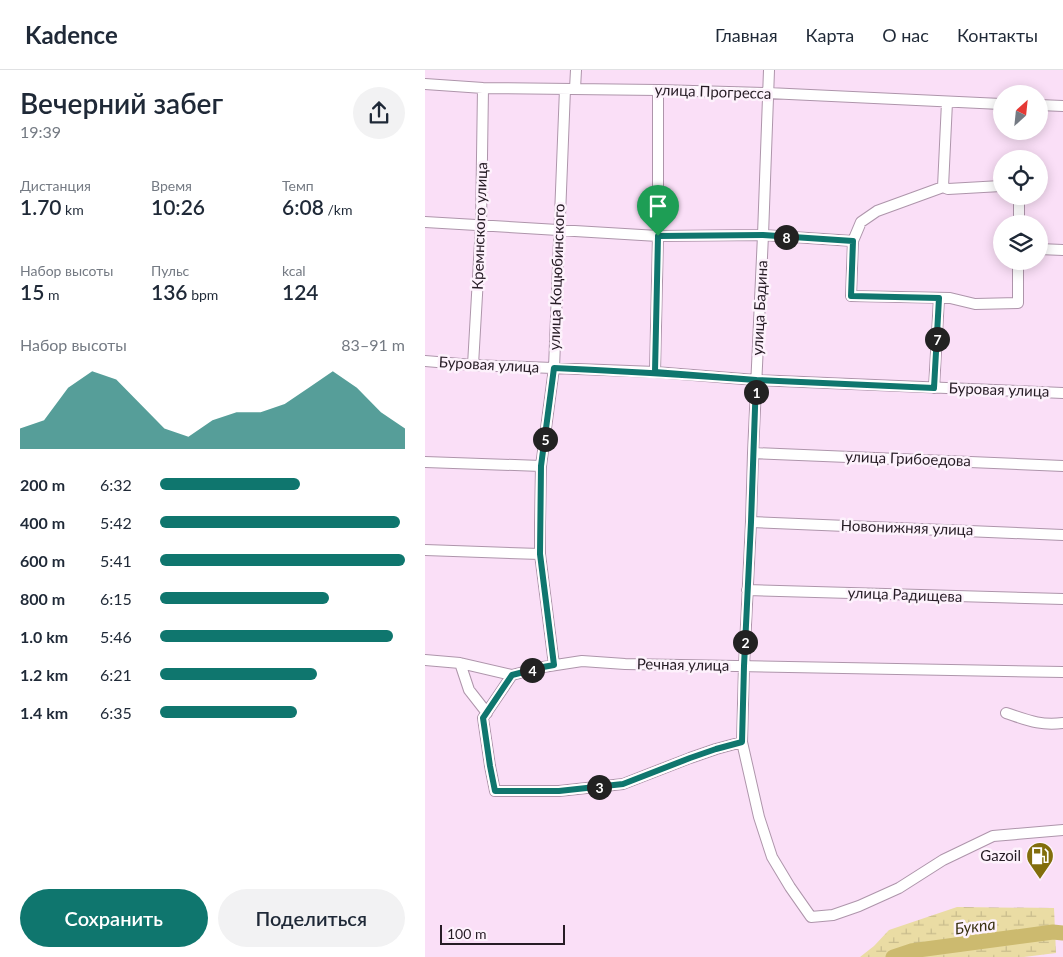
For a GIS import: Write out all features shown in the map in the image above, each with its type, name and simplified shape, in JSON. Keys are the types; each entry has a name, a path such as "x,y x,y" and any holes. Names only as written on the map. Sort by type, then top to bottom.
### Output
{"street":[{"name":"улица Коцюбинского","path":"554,665 540,554 541,466 554,368 559,229 570,89 576,70"},
{"name":"улица Бадина","path":"769,70 742,742 759,816 772,858 811,917 833,915 859,906 899,888 943,860 993,836 1063,830"},
{"name":"улица Прогресса","path":"425,84 483,88 768,93 993,104"},
{"name":"Кремнского улица","path":"473,365 481,225 483,88"},
{"path":"655,372 658,236 658,90"},
{"path":"943,188 947,102"},
{"path":"1048,105 1063,106"},
{"path":"993,186 943,188 877,211 861,222 853,241 851,296 950,298 975,304 1017,303 1018,270"},
{"path":"425,222 658,236 763,235 853,241"},
{"path":"1048,249 1063,250"},
{"path":"934,388 939,298"},
{"name":"Буровая улица","path":"425,362 655,372 756,380 1063,392"},
{"name":"улица Грибоедова","path":"753,453 1063,466"},
{"path":"425,462 541,466"},
{"name":"Новонижняя улица","path":"751,522 1063,535"},
{"path":"425,550 540,554"},
{"name":"улица Радищева","path":"747,590 1063,600"},
{"name":"Речная улица","path":"425,660 461,663 512,675 543,667 582,661 625,664 1063,672"},
{"path":"461,663 469,690 487,713"},
{"path":"512,675 483,718 495,791 559,791 623,784 690,758 742,742"},
{"path":"1006,713 1029,721 1049,725 1063,723"}],"green space":[{"path":"957,907 1054,908 1056,953 1024,957 860,957 889,930"}],"waterway":[{"name":"Букпа","path":"893,957 911,951 1053,932 1063,933"}],"place":[{"name":"Gazoil","path":"1040,880"}],"route":[{"path":"658,236 655,372 756,380 742,742 690,758 623,784 559,791 495,791 483,718 512,675 554,665 540,554 541,466 554,368 655,372 706,376 756,380 934,388 939,298 851,296 853,241 763,235 658,236"}]}
